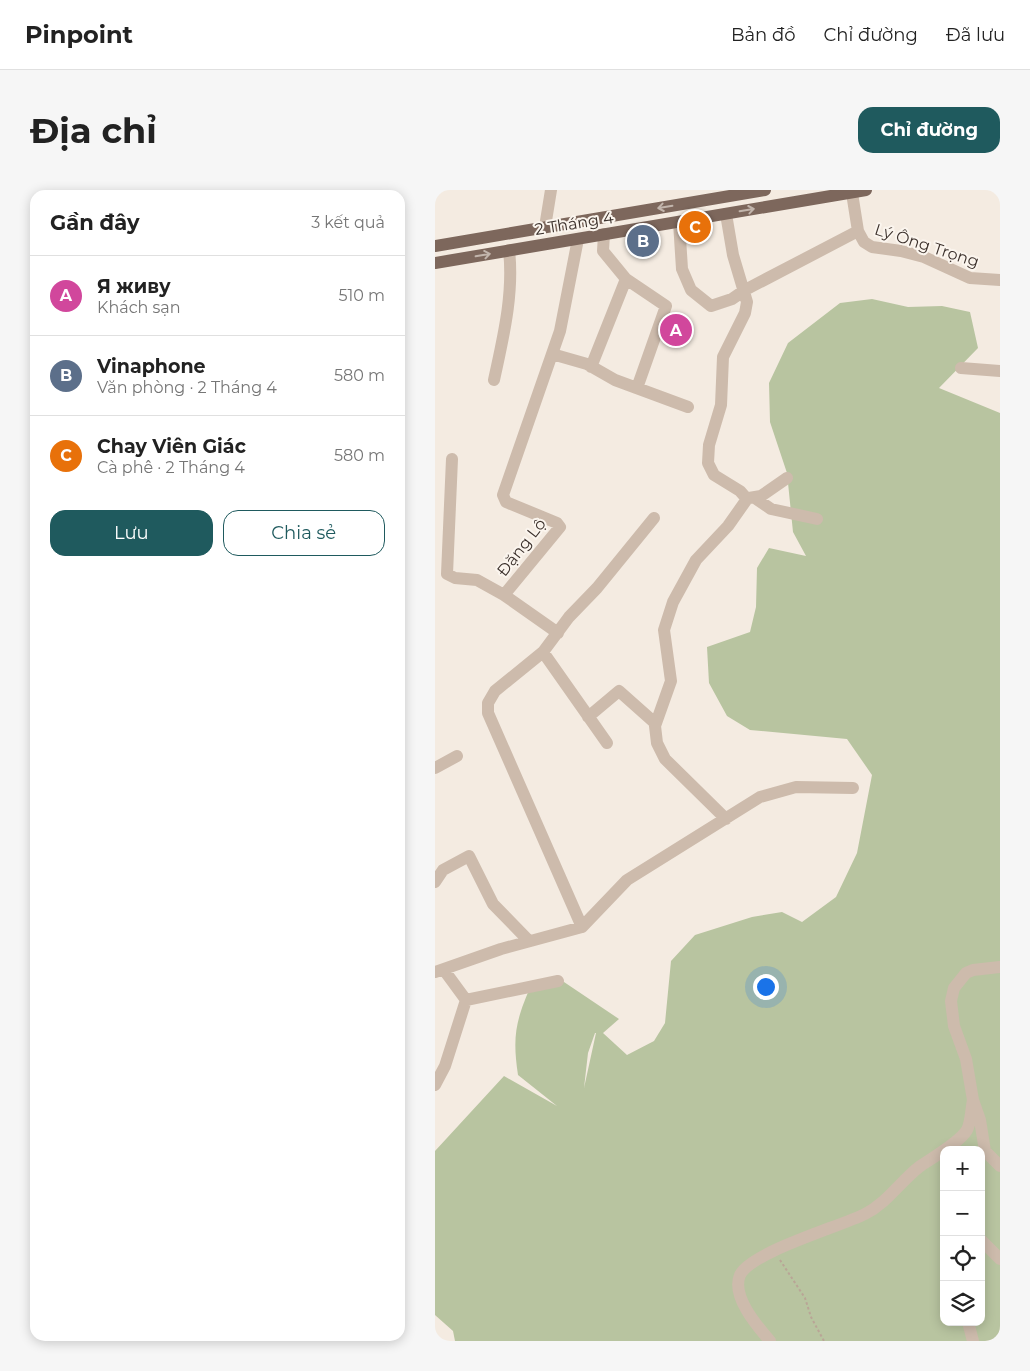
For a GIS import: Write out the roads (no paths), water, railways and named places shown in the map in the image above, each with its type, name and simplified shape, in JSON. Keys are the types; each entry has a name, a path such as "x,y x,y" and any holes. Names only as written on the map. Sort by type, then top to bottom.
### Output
{"main road":[{"name":"2 Tháng 4","path":"435,246 765,190"},
{"name":"2 Tháng 4","path":"435,263 866,190"},
{"path":"542,244 545,226"}],"street":[{"path":"545,226 551,190"},
{"name":"Lý Ông Trọng","path":"852,193 858,231 864,242 873,247 901,251 924,258 970,278 998,277"},
{"path":"726,214 733,256 745,290 747,302 745,314 723,357 721,404 707,458 710,470 714,475 771,509 794,512 817,519"},
{"path":"679,222 682,269 691,290 711,306 732,299 745,290 858,231"},
{"path":"604,234 603,251 626,279 666,306 637,388"},
{"name":"Đặng Lộ","path":"452,459 447,574 455,578 477,580 504,595 560,528 557,523 506,502 503,495 564,316 578,238"},
{"path":"494,380 504,331 511,272 509,250"},
{"path":"591,367 626,279"},
{"path":"552,354 591,367 637,388 688,407"},
{"path":"961,368 1000,371"},
{"path":"726,819 665,759 655,737 655,723 671,681 664,630 670,607 696,560 751,498 761,496 787,478"},
{"path":"583,927 487,714 488,703 495,691 543,652 654,518"},
{"path":"504,595 558,633"},
{"path":"543,652 607,742"},
{"path":"588,717 619,691 655,723"},
{"path":"435,768 457,756"},
{"path":"466,1000 439,971 529,941 583,927 627,880 760,797 796,786 853,788"},
{"path":"435,882 443,870 469,856 493,904 529,941"},
{"path":"1000,967 973,970 966,973 957,982 952,994 952,1017 966,1059 985,1151 1000,1166"},
{"path":"466,1000 558,981"},
{"path":"435,1086 445,1066 466,1000"},
{"path":"770,1341 741,1298 738,1283 741,1274 750,1264 780,1249 863,1215 887,1199 917,1169 966,1131 973,1100"},
{"path":"985,1244 1000,1259"},
{"path":"969,1326 973,1341"}],"place":[{"name":"Chay Viên Giác","path":"695,227"},
{"name":"Vinaphone","path":"643,241"},
{"name":"Я живу","path":"676,330"}]}
